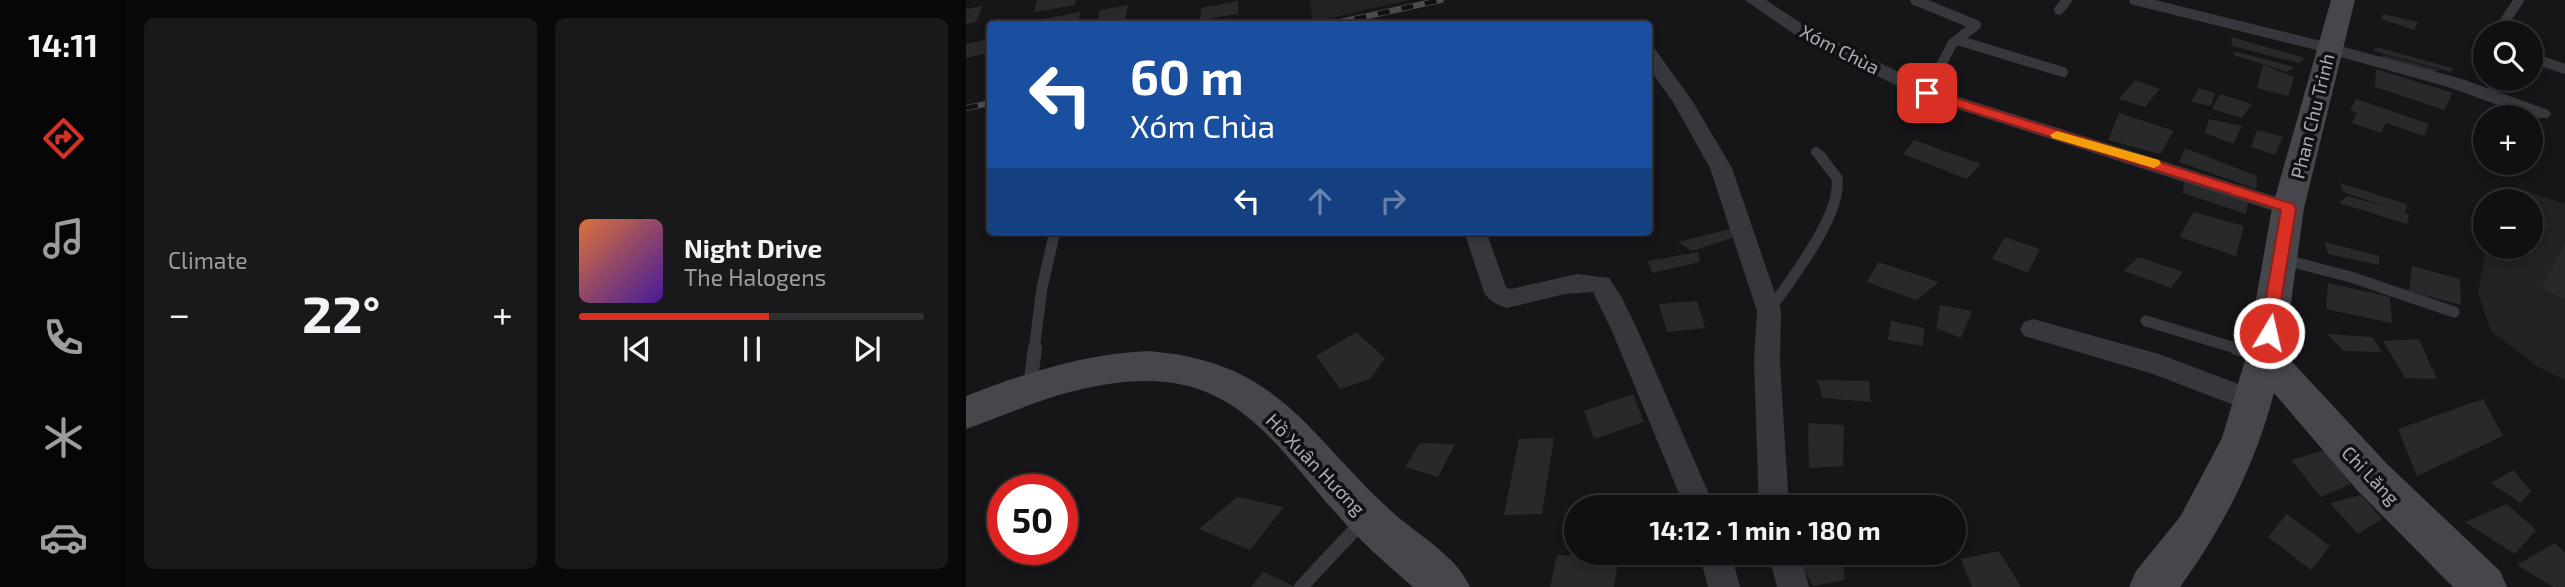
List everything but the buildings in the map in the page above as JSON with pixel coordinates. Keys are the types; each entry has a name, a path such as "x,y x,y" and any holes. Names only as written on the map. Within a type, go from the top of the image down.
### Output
{"main road":[{"name":"Phan Chu Trinh","path":"2265,357 2288,208 2343,0"},
{"path":"2152,587 2195,531 2241,441 2265,357"},
{"name":"Chi Lăng","path":"2265,357 2372,477 2484,587"},
{"name":"Hồ Xuân Hương","path":"966,413 1030,386 1076,374 1122,368 1163,368 1209,376 1256,403 1302,444 1366,517 1447,587"}],"street":[{"name":"Xóm Chùa","path":"1754,0 1804,33 1927,93 2288,208"},
{"path":"2329,48 2473,82"},
{"path":"1652,58 1684,102 1721,168 1769,311 1767,362 1773,495"},
{"path":"2501,91 2525,105"},
{"path":"1476,235 1496,292 1507,299 1524,298 1584,281 1600,284 1610,298 1625,331 1694,495"},
{"path":"2033,329 2159,365 2252,401"},
{"path":"1718,565 1724,587"},
{"path":"1787,565 1793,587"}],"lane":[{"path":"1915,0 1975,24 1974,29 1957,40 1946,53 1927,93"},
{"path":"2060,10 2067,0"},
{"path":"2134,0 2329,48"},
{"path":"2505,21 2519,0"},
{"path":"1957,40 2063,72"},
{"path":"2543,61 2565,69"},
{"path":"1769,311 1825,223 1836,193 1838,180 1834,171 1816,152"},
{"path":"1030,386 1042,288 1054,235"},
{"path":"2280,259 2351,277 2454,312"},
{"path":"2146,321 2265,357"},
{"path":"1301,587 1366,517"}],"shaded area":[{"path":"1309,0 1409,0 1317,21 1313,21"},
{"path":"2543,196 2565,204 2565,380 2538,367 2491,331 2478,292 2485,259 2543,259"}],"railway":[{"path":"1345,21 1441,0"},
{"path":"966,108 987,104"}],"slow traffic":[{"path":"2057,135 2154,164"}],"route":[{"path":"1927,93 2180,171 2288,208 2269,333"}]}
